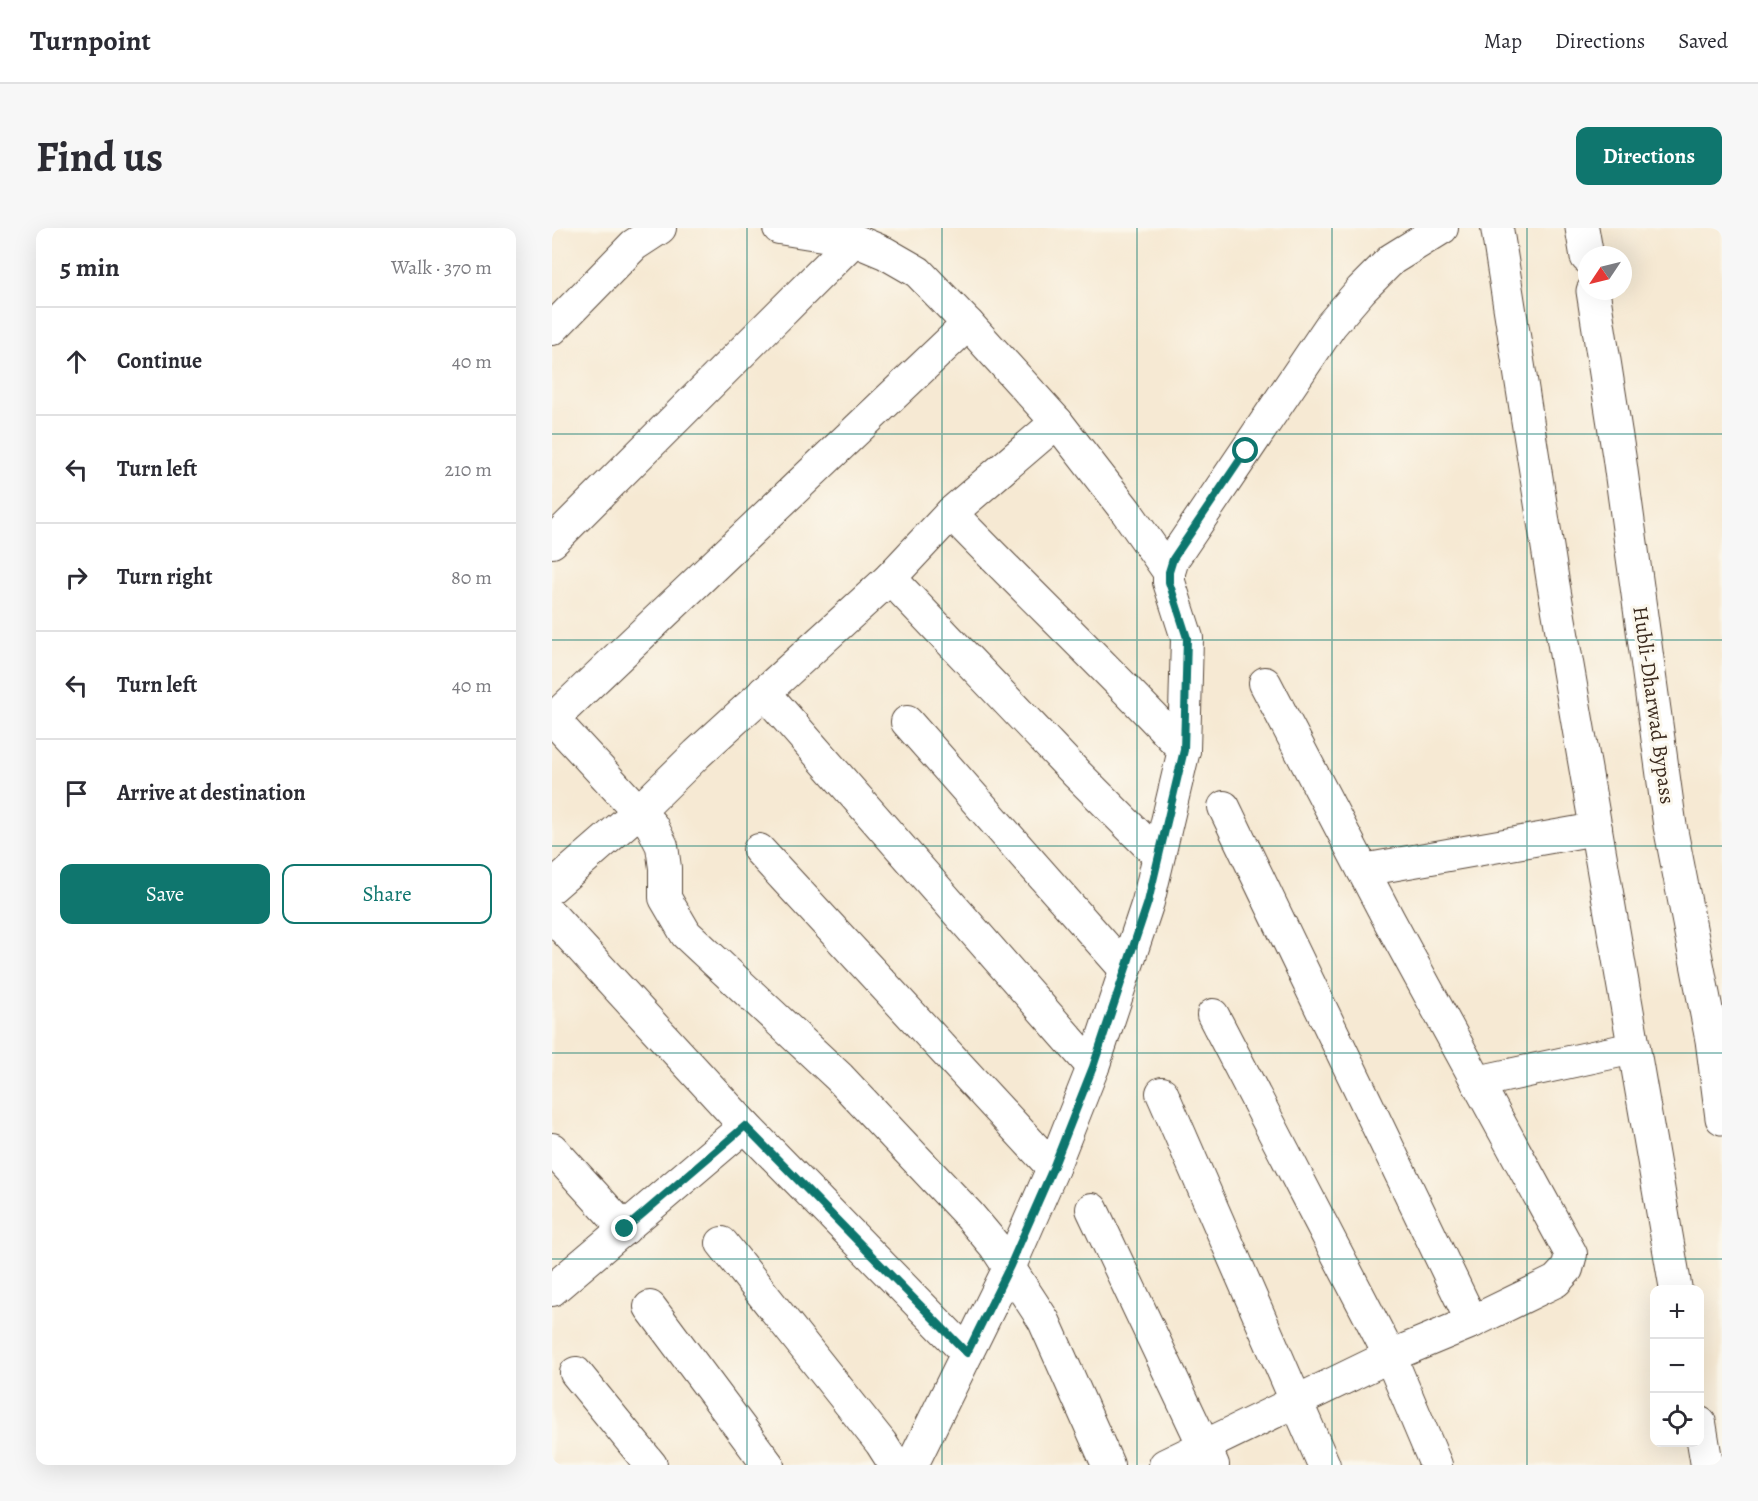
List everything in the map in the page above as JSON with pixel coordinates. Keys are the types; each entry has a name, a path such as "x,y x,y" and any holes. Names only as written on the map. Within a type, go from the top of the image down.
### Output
{"highway":[{"path":"1582,228 1585,246"},
{"name":"Hubli-Dharwad Bypass","path":"1594,300 1619,456 1670,826 1712,1040 1722,1118"}],"street":[{"path":"552,329 634,245 660,228"},
{"path":"779,228 854,240 885,253 918,272 1058,422 1126,511 1176,557"},
{"path":"912,1465 1010,1266 1053,1168 1093,1067 1148,902 1184,750 1187,638 1169,582 1176,557 1331,325 1361,290 1392,260 1442,228"},
{"path":"1497,228 1553,582 1675,1285"},
{"path":"552,542 854,240"},
{"path":"968,324 553,719 652,825 662,846 665,898 686,934 839,1077 969,1215 1010,1266 1044,1321 1108,1465"},
{"path":"552,887 639,811 697,754 890,578 951,513 1058,422"},
{"path":"951,513 1019,584 1135,697 1184,750"},
{"path":"890,578 1077,774 1158,855"},
{"path":"1165,1465 1209,1455 1296,1401 1390,1356 1472,1322 1556,1281 1568,1269 1571,1254 1363,870 1265,683"},
{"path":"764,693 1093,1067"},
{"path":"907,722 1125,969"},
{"path":"1224,807 1472,1322"},
{"path":"1363,870 1596,829"},
{"path":"759,850 1053,1168"},
{"path":"552,916 745,1126 967,1353"},
{"path":"1213,1015 1390,1356 1436,1465"},
{"path":"1477,1082 1634,1048"},
{"path":"1162,1093 1324,1465"},
{"path":"552,1290 745,1126"},
{"path":"552,1149 625,1229"},
{"path":"1092,1209 1209,1455"},
{"path":"722,1243 881,1443 895,1465"},
{"path":"650,1306 768,1465"},
{"path":"576,1372 651,1465"},
{"path":"1704,1447 1707,1465"}],"route":[{"path":"625,1229 745,1126 967,1353 1010,1266 1053,1168 1093,1067 1148,902 1184,750 1187,638 1169,582 1169,572 1173,559 1246,451"}]}
